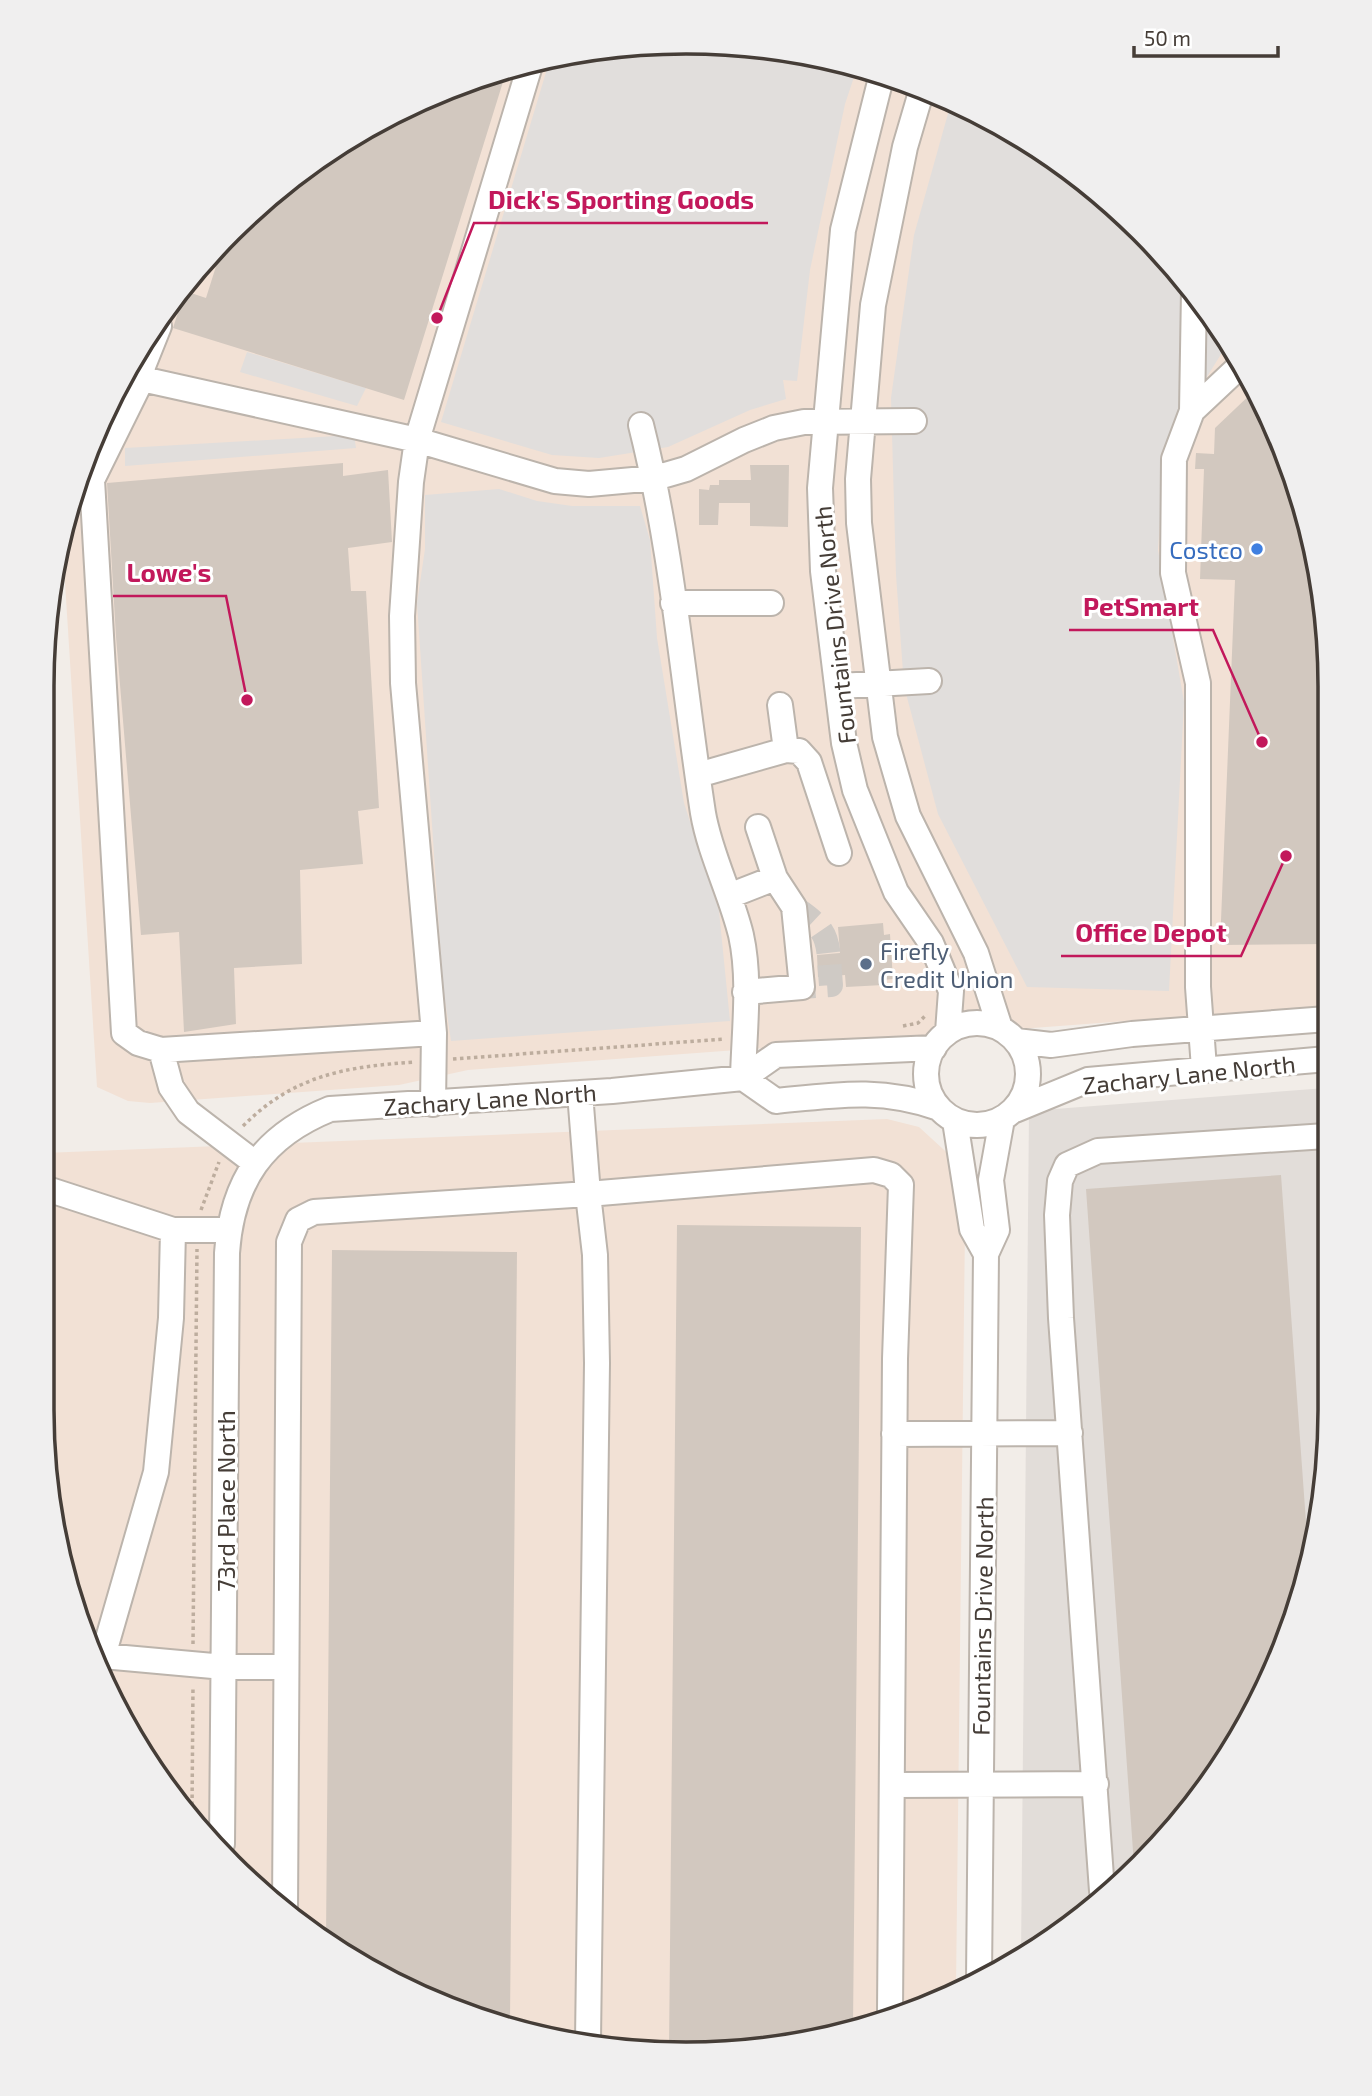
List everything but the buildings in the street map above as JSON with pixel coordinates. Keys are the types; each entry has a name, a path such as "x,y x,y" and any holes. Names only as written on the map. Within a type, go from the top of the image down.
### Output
{"street":[{"path":"433,1104 434,1033 403,683 402,616 411,482 417,440 527,75"},
{"name":"Fountains Drive North","path":"880,85 843,230 820,488 823,571 844,743 855,790 896,892 931,943 951,991 941,1040"},
{"name":"Fountains Drive North","path":"919,99 905,147 873,305 858,479 859,523 885,737 908,816 976,953 1008,1034"},
{"path":"1194,310 1192,411 1174,459 1173,573 1198,683 1198,988 1204,1068"},
{"path":"148,356 142,379 92,480 124,1033 138,1043 161,1050 434,1033"},
{"path":"1192,411 1234,372"},
{"path":"142,379 417,440 555,481 589,484 654,478 686,469 775,428 826,421 914,421"},
{"path":"641,425 654,478 705,822 741,937 745,992 743,1078 776,1101 862,1092 895,1095 970,1125 987,1125 1008,1114 1023,1097 1028,1068 1008,1034 974,1023 941,1040 926,1079 930,1094 947,1114"},
{"path":"673,603 771,603"},
{"path":"839,686 929,681"},
{"path":"780,705 786,750"},
{"path":"698,775 786,750 799,751 809,762 839,853"},
{"path":"745,992 802,987 794,907 775,878 758,827"},
{"path":"729,896 775,878"},
{"name":"Zachary Lane North","path":"1008,1034 1051,1045 1132,1034 1318,1021"},
{"name":"Zachary Lane North","path":"255,1163 280,1136 304,1120 330,1109 580,1093 743,1078 776,1055 941,1040"},
{"path":"161,1050 171,1087 188,1112 255,1163"},
{"name":"Zachary Lane North","path":"1008,1114 1088,1080 1318,1060"},
{"path":"580,1093 595,1255 597,1363 588,2034"},
{"name":"Fountains Drive North","path":"947,1114 972,1229 986,1254"},
{"name":"Fountains Drive North","path":"979,1969 986,1254 997,1230 991,1180 1008,1114"},
{"path":"1102,1886 1057,1215 1060,1181 1067,1165 1098,1151 1318,1137"},
{"name":"73rd Place North","path":"222,1839 228,1230 231,1213 255,1163"},
{"path":"285,1898 289,1242 298,1220 314,1212 589,1195 874,1170 891,1175 901,1185 894,1434 890,2008"},
{"path":"54,1191 173,1230 228,1230"},
{"path":"103,1654 156,1472 171,1318 173,1230"},
{"path":"894,1434 1070,1433"},
{"path":"106,1660 224,1667 286,1667"},
{"path":"892,1785 1096,1784"}],"path":[{"path":"898,1027 918,1023 928,1013 930,1003"},
{"path":"192,1804 198,1230 216,1166 231,1144 254,1115 299,1085 329,1072 433,1060 744,1038"}],"shaded area":[{"path":"686,54 809,66 850,76 928,102 1002,139 1037,161 1103,211 1133,239 1187,301 1211,335 1233,370 1270,444 1296,522 1306,563 1318,686 1318,1007 468,1070 399,1085 150,1103 128,1101 97,1087 64,574 76,522 102,444 119,407 139,370 185,301 239,239 269,211 335,161 370,139 444,102 522,76 563,66"},
{"path":"686,54 768,60 809,66 854,77 845,104 810,270 797,381 783,380 786,399 750,410 668,447 599,458 552,455 441,422 547,70 604,60"},
{"path":"949,111 1037,161 1103,211 1161,269 1187,301 1222,353 1165,444 1158,550 1184,702 1169,991 1027,987 938,814 904,686 896,575 891,398 914,235"},
{"path":"247,352 366,388 357,406 240,372"},
{"path":"354,435 356,448 125,466 125,448"},
{"path":"499,489 537,501 572,506 640,506 650,540 657,638 684,803 719,911 730,1021 451,1041 443,987 417,603 425,549 425,495"},
{"path":"1318,1089 1318,1410 1312,1492 1296,1574 1270,1652 1233,1726 1187,1795 1133,1857 1071,1911 1021,1945 1029,1111"},
{"path":"887,1119 919,1127 955,1160 965,1226 956,1981 889,2008 809,2030 686,2042 604,2036 522,2020 444,1994 370,1957 301,1911 269,1885 211,1827 185,1795 139,1726 102,1652 76,1574 66,1533 56,1451 54,1153"}],"tunnel":[{"path":"794,907 816,924 826,939 828,948 831,985 802,987"}],"place":[{"name":"Dick's Sporting Goods","path":"437,318"},
{"name":"Costco","path":"1257,549"},
{"name":"Lowe's","path":"247,700"},
{"name":"PetSmart","path":"1262,742"},
{"name":"Office Depot","path":"1286,856"},
{"name":"Firefly Credit Union","path":"866,964"}]}
